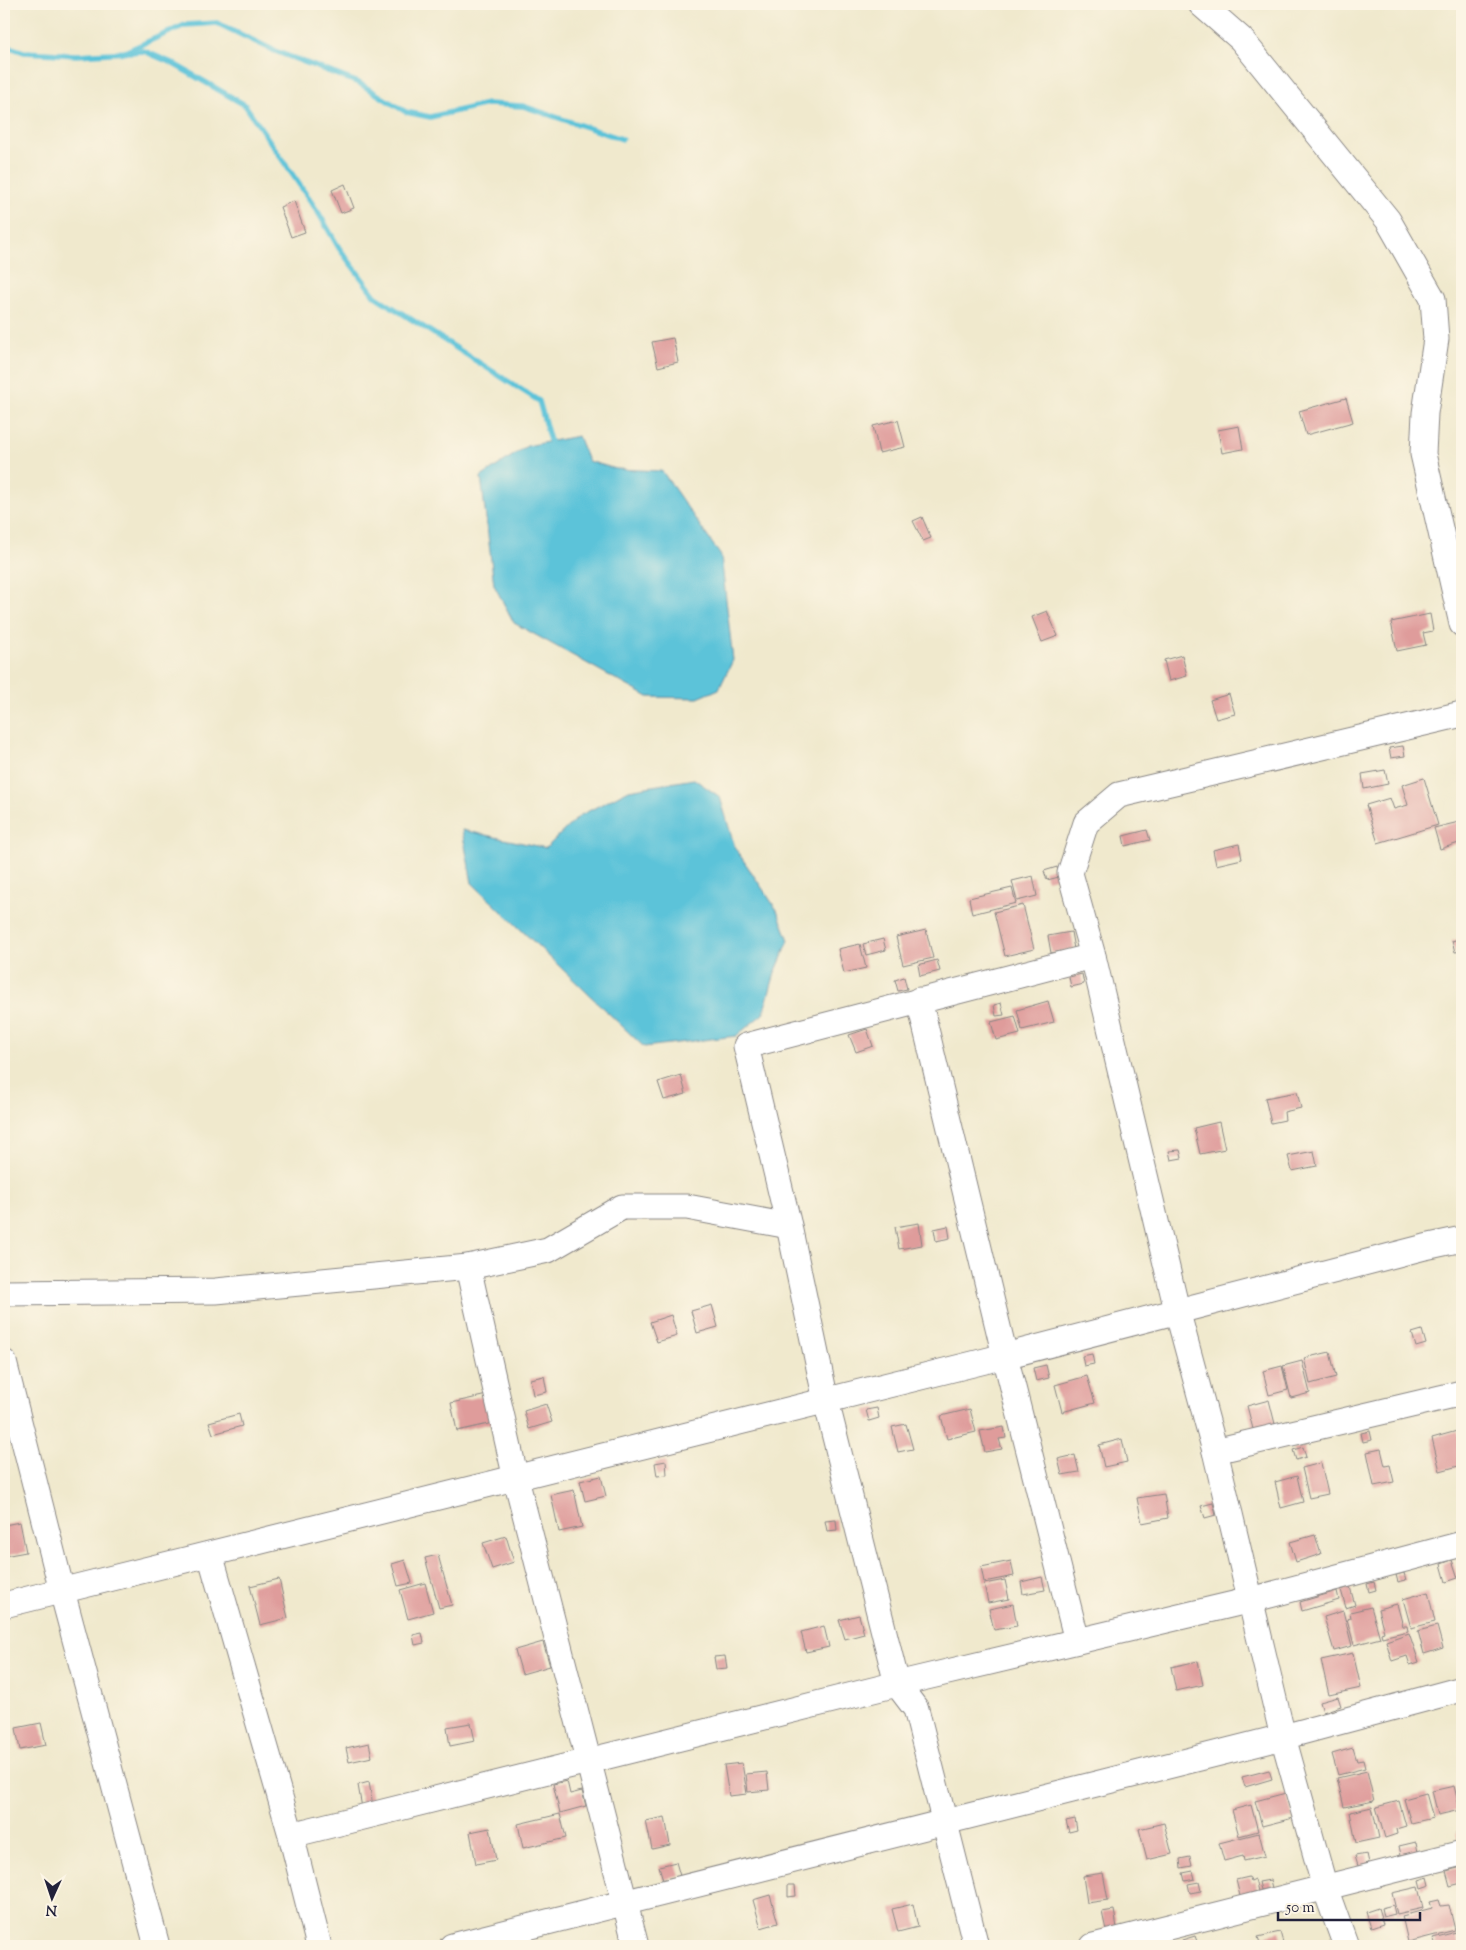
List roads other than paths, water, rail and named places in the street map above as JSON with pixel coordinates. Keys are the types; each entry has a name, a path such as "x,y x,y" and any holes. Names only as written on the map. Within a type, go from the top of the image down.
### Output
{"street":[{"path":"1201,4 1241,39 1388,220 1434,299 1436,339 1425,413 1423,454 1462,624"},
{"path":"1346,1946 1325,1888 1283,1737 1215,1451 1177,1310 1093,956 1070,872 1086,824 1119,795 1462,714"},
{"path":"976,1946 916,1709 896,1684 826,1401 789,1226 746,1046 1093,956"},
{"path":"919,1000 1005,1356 1077,1641"},
{"path":"4,1293 216,1291 468,1267 548,1250 622,1207 687,1207 789,1226"},
{"path":"4,1605 1005,1356 1177,1310 1462,1238"},
{"path":"468,1267 516,1479 636,1946"},
{"path":"4,1362 62,1591 157,1946"},
{"path":"1215,1451 1462,1392"},
{"path":"291,1835 896,1684 1250,1600 1462,1544"},
{"path":"210,1554 291,1835 319,1946"},
{"path":"452,1946 1283,1737 1462,1689"},
{"path":"1093,1946 1154,1939 1325,1888 1462,1853"}],"water":[{"path":"578,436 588,461 616,469 662,471 721,556 733,660 719,689 698,698 648,697 514,623 494,585 481,477 527,446"},
{"path":"694,779 720,797 735,848 777,910 789,940 775,973 763,1014 736,1036 644,1047 472,883 462,830 546,848 579,816 629,790"}],"waterway":[{"path":"127,51 185,25 217,23 275,51 359,83 406,112 430,117 487,104 523,106 622,139"},
{"path":"4,45 24,52 77,55 144,51 172,63 245,105 318,212 339,248 375,296 539,401 550,441"}]}
